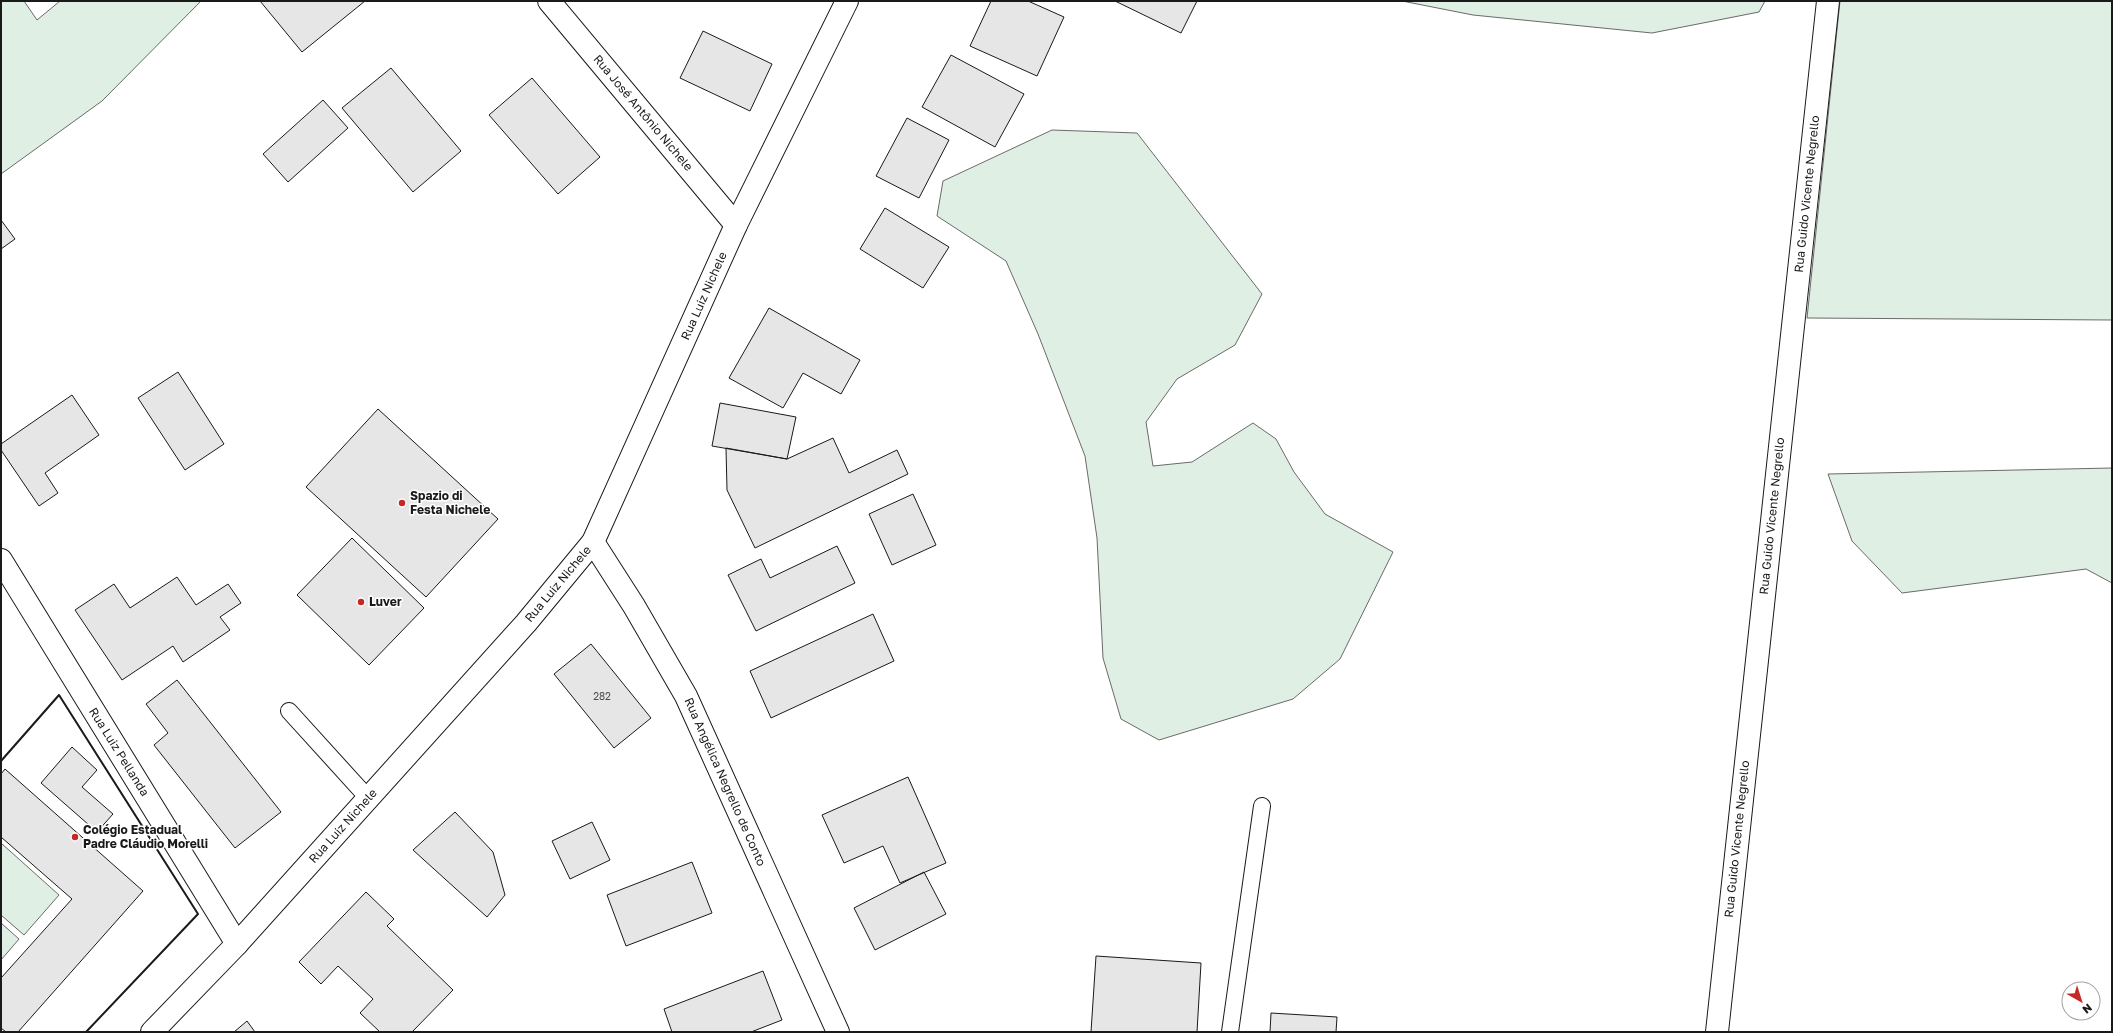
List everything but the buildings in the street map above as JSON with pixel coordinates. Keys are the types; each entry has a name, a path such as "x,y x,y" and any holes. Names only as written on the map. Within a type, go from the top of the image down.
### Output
{"street":[{"name":"Rua José Antônio Nichele","path":"549,1 736,225"},
{"name":"Rua Luiz Nichele","path":"152,1032 237,944 526,623 593,542 736,225 848,1"},
{"name":"Rua Guido Vicente Negrello","path":"1717,1032 1828,1"},
{"name":"Rua Angélica Negrello de Conto","path":"593,542 634,606 686,696 838,1032"},
{"name":"Rua Luiz Pellanda","path":"1,560 237,944"}],"lane":[{"path":"289,711 368,798"},
{"path":"1230,1032 1262,806"}],"green space":[{"path":"1,1 24,1 37,20 60,1 201,1 102,101 1,174"},
{"path":"1402,1 1765,1 1759,12 1652,33 1473,15"},
{"path":"1840,1 2112,1 2112,320 1807,318"},
{"path":"1052,130 1137,133 1262,294 1235,345 1177,379 1146,422 1153,466 1192,462 1253,423 1276,439 1294,472 1325,514 1393,552 1340,659 1293,699 1159,740 1121,719 1103,658 1097,538 1085,456 1038,334 1006,261 937,216 943,181"},
{"path":"2112,468 2112,583 2086,569 1902,593 1852,541 1828,474"},
{"path":"1,843 59,895 24,935 1,915"},
{"path":"1,923 19,939 1,960"}],"wall":[{"path":"1,761 59,695 198,914 86,1032"}],"place":[{"name":"Spazio di Festa Nichele","path":"402,503"},
{"name":"Luver","path":"361,602"},
{"name":"Colégio Estadual Padre Cláudio Morelli","path":"75,837"}]}
